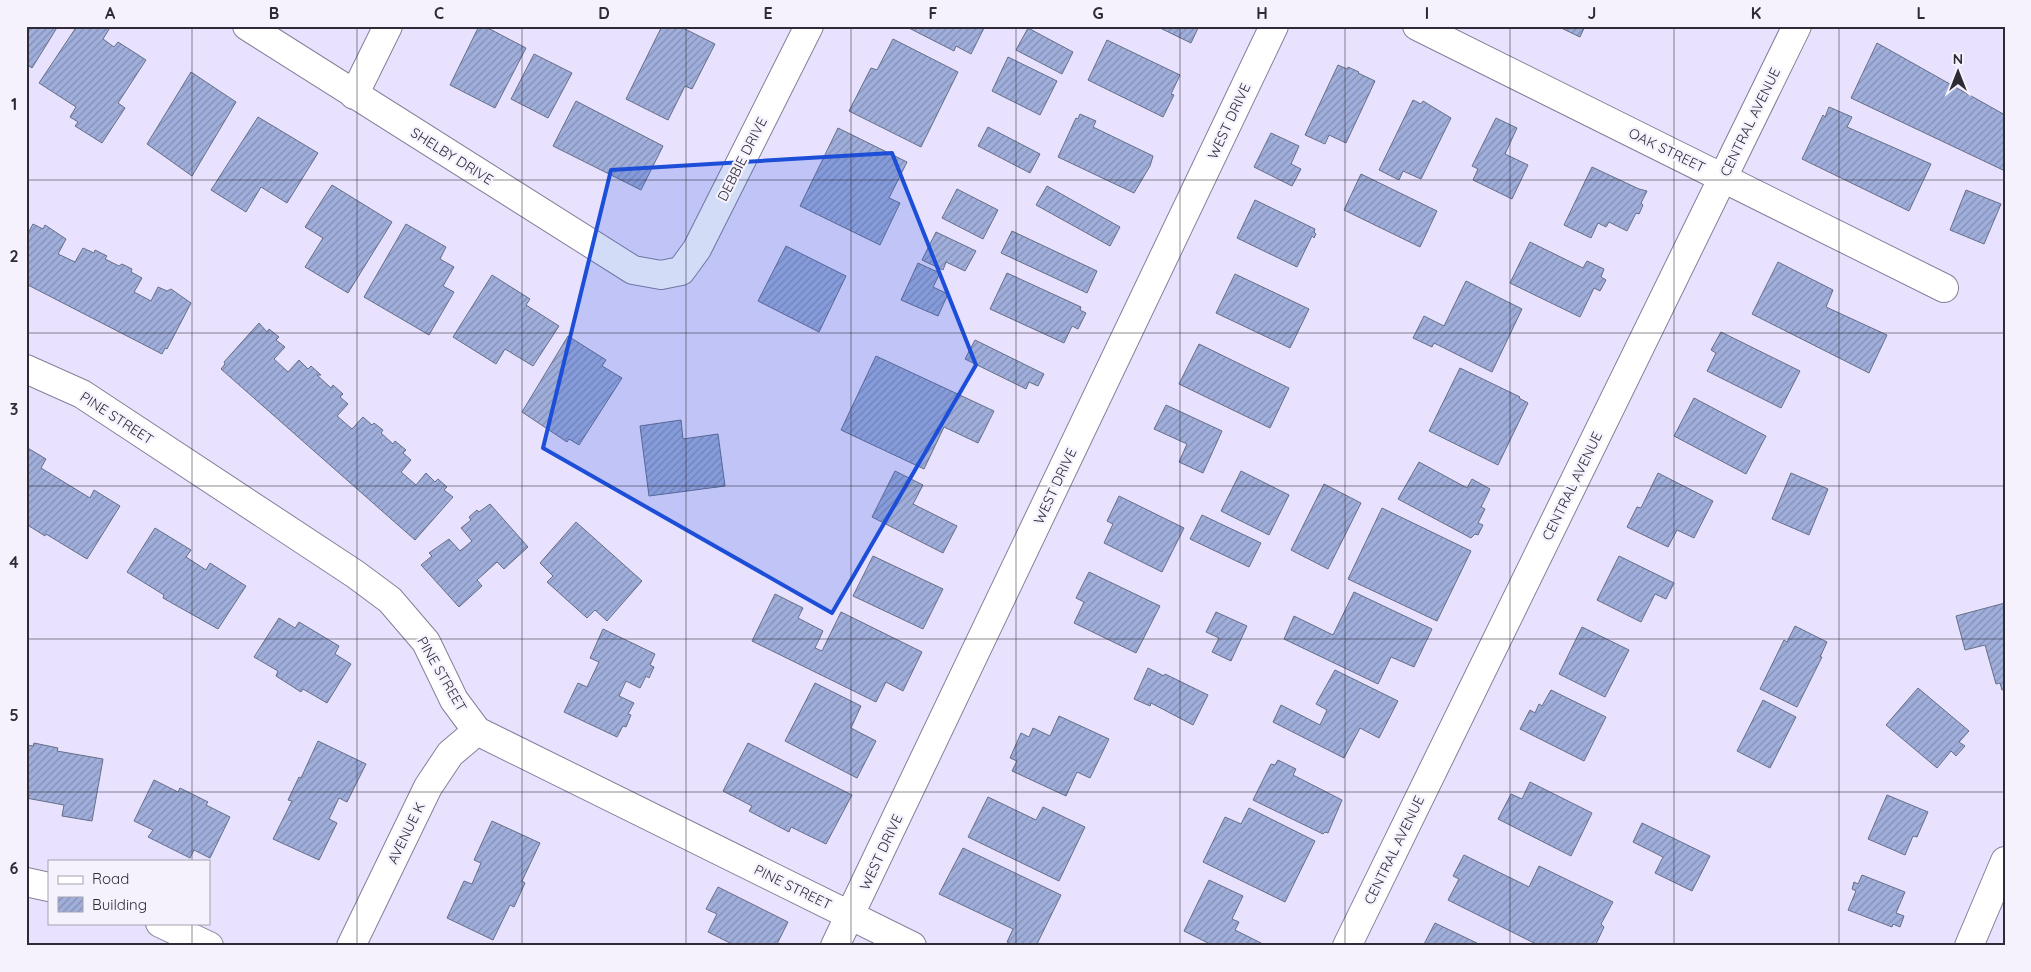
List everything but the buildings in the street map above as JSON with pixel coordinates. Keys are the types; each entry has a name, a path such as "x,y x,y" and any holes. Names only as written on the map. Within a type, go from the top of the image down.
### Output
{"street":[{"name":"SHELBY DRIVE","path":"247,26 633,270 661,276"},
{"path":"354,95 388,26"},
{"name":"DEBBIE DRIVE","path":"661,276 681,271 697,250 809,26"},
{"name":"WEST DRIVE","path":"835,946 1274,26"},
{"name":"OAK STREET","path":"1417,26 1944,288"},
{"name":"CENTRAL AVENUE","path":"1346,946 1797,26"},
{"name":"PINE STREET","path":"26,370 82,394 355,574 390,600 426,642 454,700 477,731 912,946"},
{"name":"AVENUE K","path":"351,946 428,787 450,754 477,731"},
{"path":"1969,946 2005,861"},
{"path":"26,882 48,887"},
{"path":"162,924 209,946"}],"highlighted area":[{"path":"892,153 976,365 832,613 543,448 611,170"}]}
